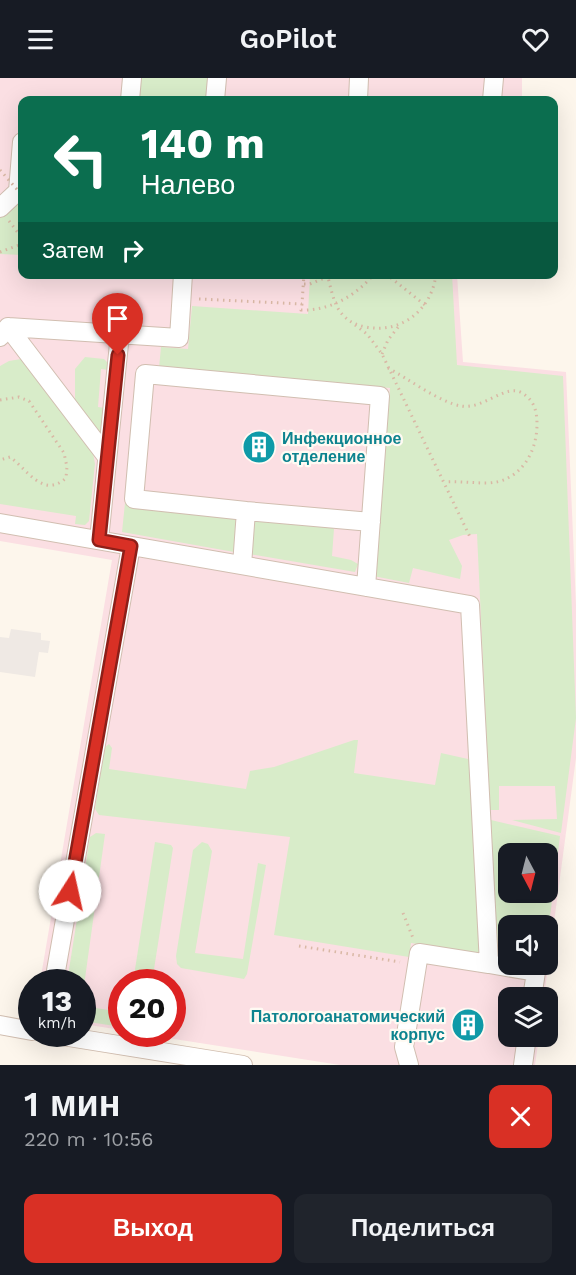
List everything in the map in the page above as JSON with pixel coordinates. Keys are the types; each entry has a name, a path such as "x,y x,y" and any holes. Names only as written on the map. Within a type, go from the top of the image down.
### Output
{"street":[{"path":"130,96 132,78"},
{"path":"216,96 217,78"},
{"path":"358,96 359,78"},
{"path":"492,96 494,78"},
{"path":"4,214 18,191"},
{"path":"4,332 120,334 179,338 183,279"},
{"path":"4,332 107,457"},
{"path":"99,540 120,334"},
{"path":"366,587 371,522 380,396 145,374 134,499 371,522"},
{"path":"242,565 246,511"},
{"path":"0,523 470,604 489,964"},
{"path":"56,969 131,546"},
{"path":"409,1065 404,1047 418,959 489,964 536,972 534,987"},
{"path":"0,1025 18,1028"},
{"path":"96,1041 243,1065"},
{"path":"523,1065 525,1047"}],"path":[{"path":"0,170 18,190"},
{"path":"4,214 18,233"},
{"path":"0,252 18,245"},
{"path":"304,279 301,310 312,311 336,304 356,291 369,279"},
{"path":"303,284 310,284 321,279"},
{"path":"329,279 340,312 367,334 382,354 471,539"},
{"path":"392,279 425,305"},
{"path":"382,354 388,340 399,326 417,314 425,305 436,279"},
{"path":"182,299 302,304"},
{"path":"355,325 373,328 399,326"},
{"path":"388,368 460,406 474,406 509,391 521,392 532,402 537,412 535,447 530,459 521,469 499,482 445,482"},
{"path":"0,400 19,397 29,401 64,453 68,467 66,477 60,483 50,485 37,481 10,457 0,460"},
{"path":"299,946 418,959 403,913"}],"shaded area":[{"path":"0,78 522,78 522,96 18,96 18,279 457,279 463,362 566,372 576,605 576,758 558,892 558,843 498,843 498,903 557,903 555,915 498,915 498,975 547,975 545,987 498,987 498,1047 538,1047 535,1065 340,1065 186,1041 186,969 108,969 108,1028 96,1026 96,969 42,969 112,560 0,541"},
{"path":"11,629 41,633 41,640 50,641 48,653 39,652 35,677 0,672 0,637 9,638"}],"green space":[{"path":"139,78 213,78 211,96 137,96"},
{"path":"18,200 18,255 0,254 0,218"},
{"path":"310,279 452,279 457,365 563,376 576,718 561,833 512,820 557,819 555,786 499,786 499,810 490,810 477,534 463,535 449,540 462,566 460,579 413,568 409,583 373,576 390,388 159,368 161,347 188,349 192,306 308,314"},
{"path":"85,357 104,359 109,364 109,370 101,369 98,407 105,408 103,433 100,435 75,403 75,369"},
{"path":"21,359 93,453 95,464 89,521 85,525 75,524 76,516 0,504 0,366 9,361"},
{"path":"125,503 231,515 237,522 234,552 122,532"},
{"path":"259,518 327,524 334,529 332,556 358,564 355,572 249,554 251,524"},
{"path":"358,740 354,773 435,785 441,753 468,759 473,765 482,948 479,954 411,943 409,957 274,935 290,837 99,815 95,809 105,747 109,744 112,748 109,769 246,789 250,771 274,767"},
{"path":"491,820 560,836 558,852 558,843 498,843 498,903 552,903 550,915 498,915 498,955 495,951"},
{"path":"96,833 105,834 86,969 69,969 90,837"},
{"path":"155,842 171,845 173,848 154,969 135,969"},
{"path":"202,842 208,844 212,851 195,953 243,959 258,863 266,865 247,974 244,979 181,968 177,964 176,956 193,850"},
{"path":"96,1008 108,1010 108,1025 96,1023"}],"place":[{"name":"Инфекционное отделение","path":"259,447"},
{"name":"Патологоанатомический корпус","path":"468,1025"}],"route":[{"path":"70,891 131,546 99,540 118,355"}]}
